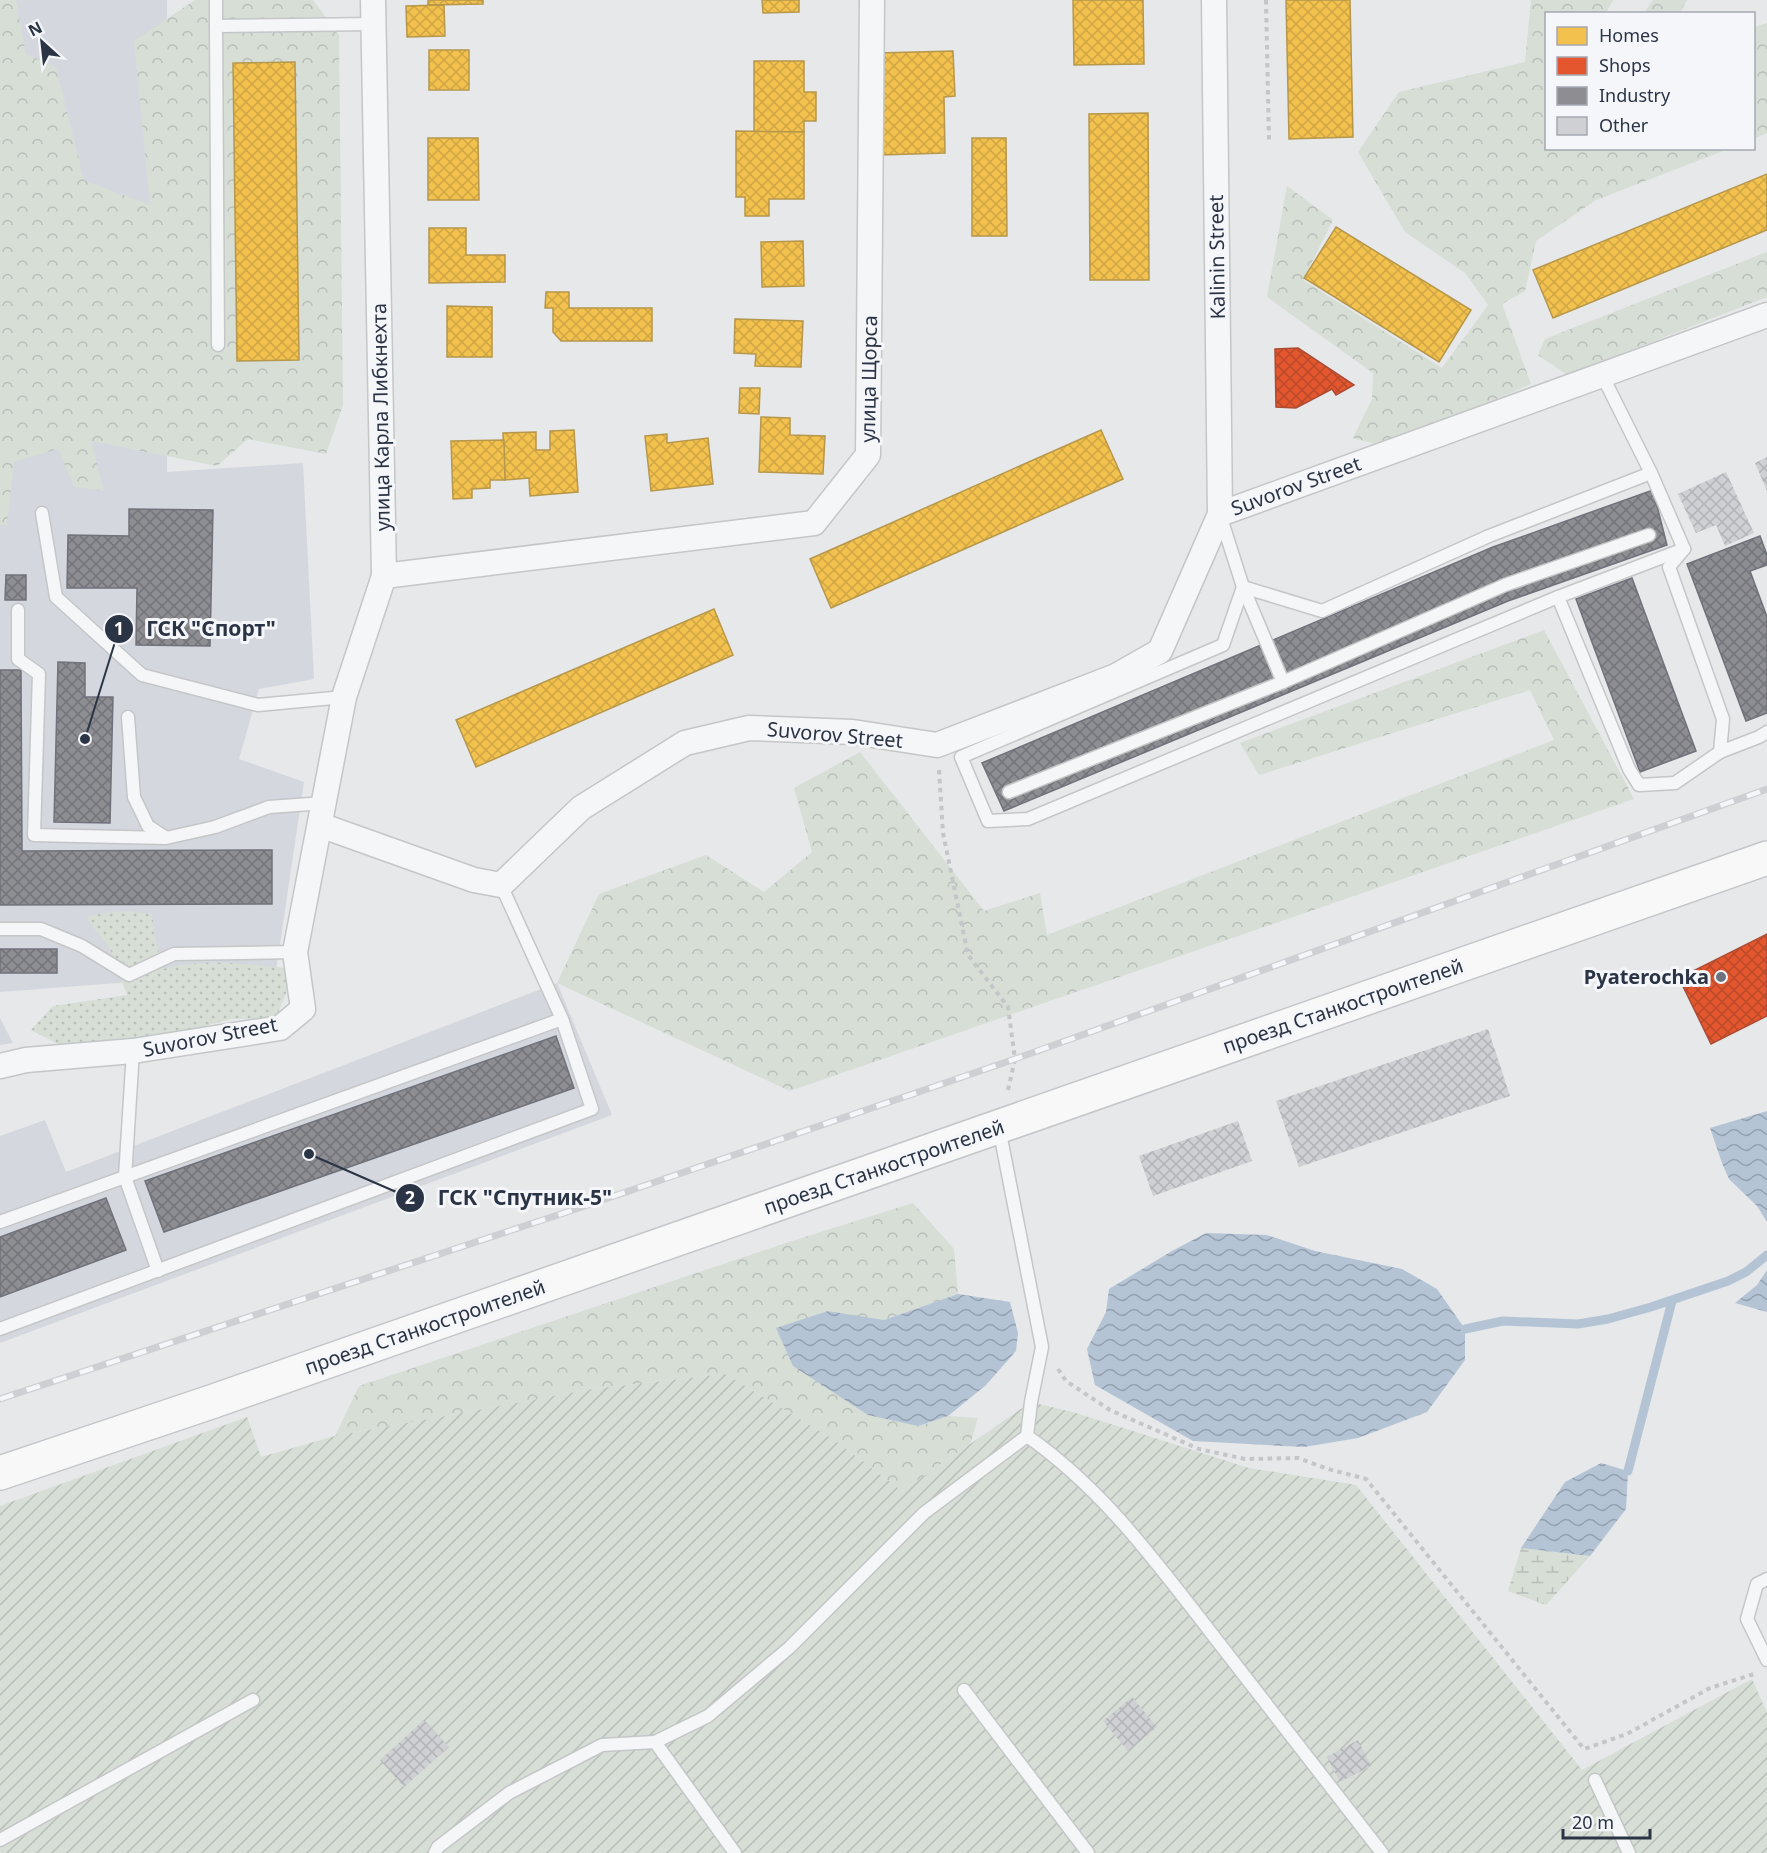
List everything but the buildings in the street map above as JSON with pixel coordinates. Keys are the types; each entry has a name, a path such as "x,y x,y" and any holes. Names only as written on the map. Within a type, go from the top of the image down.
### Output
{"main road":[{"name":"проезд Станкостроителей","path":"0,1473 211,1402 1767,858"}],"street":[{"name":"улица Карла Либкнехта","path":"322,814 344,697 384,576 373,0"},
{"name":"улица Щорса","path":"384,576 814,523 868,455 872,0"},
{"name":"Kalinin Street","path":"1214,0 1220,514"},
{"name":"Suvorov Street","path":"501,885 581,808 685,743 749,728 853,732 937,745 1116,676 1160,651 1220,514 1767,315"},
{"name":"Suvorov Street","path":"0,1066 26,1060 133,1052 280,1028 303,1009 295,952 322,814"},
{"path":"322,814 474,880 501,885"}],"lane":[{"path":"216,0 218,345"},
{"path":"216,26 373,24"},
{"path":"1602,375 1651,473 1683,549"},
{"path":"1243,587 1322,611 1489,536 1651,473"},
{"path":"42,513 56,597 142,675 258,705 344,697"},
{"path":"1220,514 1243,587 1283,682"},
{"path":"1009,792 1283,682 1505,585 1649,535"},
{"path":"1243,587 1223,645 961,757 988,821 1028,819 1558,597 1683,549"},
{"path":"1683,549 1669,567 1723,719 1720,752"},
{"path":"1558,597 1629,769 1639,785 1674,783 1720,752 1767,732"},
{"path":"18,610 18,659 39,674 34,835 166,838 215,827 269,807 322,814"},
{"path":"128,717 134,797 148,826 166,838"},
{"path":"0,1329 592,1109 562,1019 501,885"},
{"path":"0,929 41,929 82,946 129,975 174,954 295,952"},
{"path":"0,1222 562,1019"},
{"path":"133,1052 125,1177 158,1271"},
{"path":"435,1853 438,1847 509,1793 602,1745 656,1742 708,1716 789,1648 924,1513 1027,1436 1042,1347 999,1126"},
{"path":"1027,1436 1056,1456 1118,1515 1382,1853"},
{"path":"1764,1666 1747,1619 1757,1584 1767,1579"},
{"path":"964,1690 1088,1853"},
{"path":"0,1840 253,1700"},
{"path":"656,1742 735,1853"},
{"path":"1595,1780 1629,1853"}],"path":[{"path":"1266,0 1269,141"},
{"path":"937,745 943,833 968,955 1008,1006 1015,1059 999,1126"},
{"path":"1042,1347 1066,1381 1110,1410 1199,1449 1245,1459 1298,1458 1366,1479 1584,1749 1627,1734 1710,1688 1764,1666"}],"shaded area":[{"path":"0,0 167,0 167,472 303,463 314,679 259,689 239,759 304,782 276,971 0,992"},
{"path":"557,983 612,1115 0,1343 0,1136 45,1120 66,1172"},
{"path":"0,1018 13,1043 0,1045"}],"green space":[{"path":"0,0 16,0 26,54 56,67 84,180 150,205 134,41 195,0 313,0 339,35 343,405 326,454 248,439 217,466 91,441 104,491 74,487 58,449 14,462 7,525 0,525"},
{"path":"1531,0 1613,0 1607,12 1545,12 1545,150 1725,150 1596,200 1536,241 1525,291 1502,304 1531,384 1387,447 1353,438 1372,399 1373,373 1267,297 1287,186 1333,220 1303,280 1442,368 1488,305 1465,273 1405,232 1358,152 1399,92 1525,62"},
{"path":"1653,0 1687,0 1681,12 1645,11"},
{"path":"1767,23 1767,133 1755,139 1755,27"},
{"path":"1767,252 1767,297 1567,375 1538,355 1545,339"},
{"path":"1544,630 1634,799 790,1091 557,983 599,894 706,855 764,892 812,852 794,788 860,752 984,911 1040,893 1047,935 1554,740 1530,690 1259,775 1240,743"},
{"path":"128,911 152,914 163,969 208,963 285,968 290,983 276,1018 232,1019 140,1043 66,1048 31,1030 53,1006 127,995 111,951 86,917 108,912"},
{"path":"913,1203 954,1249 958,1294 884,1320 828,1311 918,1426 948,1416 978,1418 970,1444 902,1491 836,1441 725,1374 592,1389 335,1436 359,1386 789,1242"},
{"path":"725,1374 836,1441 902,1491 1031,1402 1076,1413 1249,1468 1356,1485 1582,1770 1752,1679 1767,1713 1767,1853 0,1853 0,1506 247,1417 261,1457 335,1436 592,1389"},
{"path":"1521,1548 1590,1556 1546,1605 1508,1591"}],"water":[{"path":"1767,1111 1767,1222 1757,1206 1729,1179 1710,1128"},
{"path":"1206,1233 1267,1235 1315,1251 1402,1269 1437,1289 1465,1329 1465,1360 1427,1412 1358,1438 1304,1447 1193,1441 1095,1385 1087,1349 1106,1312 1109,1289"},
{"path":"1767,1270 1767,1312 1735,1303 1757,1285"},
{"path":"958,1294 1010,1302 1018,1333 1016,1351 986,1385 948,1416 918,1426 868,1415 793,1366 776,1328 828,1311 884,1320"},
{"path":"1601,1463 1628,1471 1626,1509 1590,1556 1521,1548 1565,1482"}],"waterway":[{"path":"1465,1329 1503,1321 1578,1324 1608,1319 1728,1281 1746,1272 1767,1255"},
{"path":"1628,1471 1672,1301"}],"railway":[{"path":"0,1399 585,1206 1015,1059 1767,789"}],"place":[{"name":"ГСК \"Спорт\"","path":"85,739"},
{"name":"Pyaterochka","path":"1721,977"},
{"name":"ГСК \"Спутник-5\"","path":"309,1154"}]}
